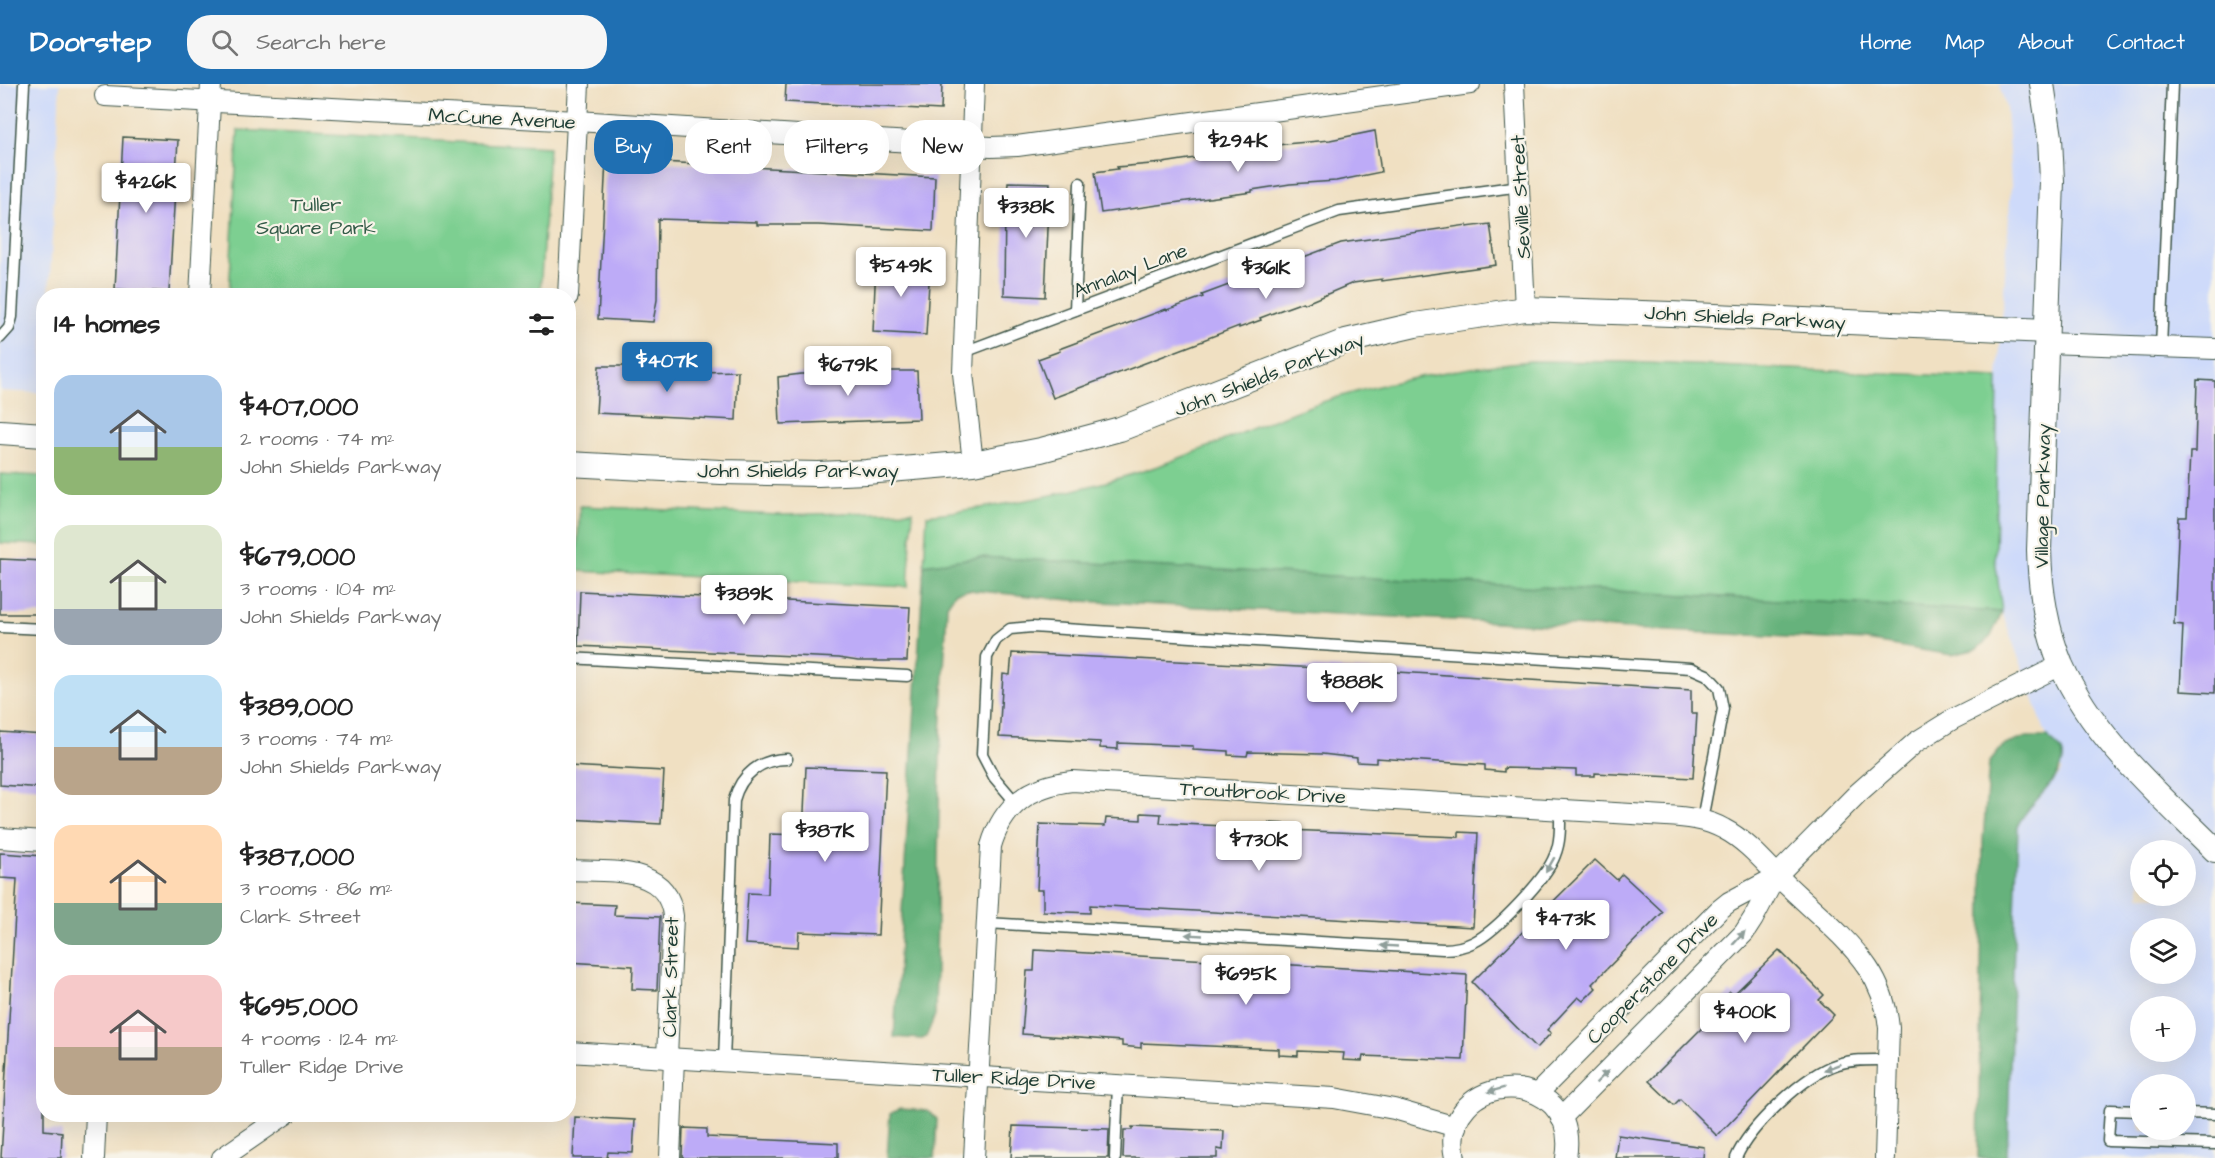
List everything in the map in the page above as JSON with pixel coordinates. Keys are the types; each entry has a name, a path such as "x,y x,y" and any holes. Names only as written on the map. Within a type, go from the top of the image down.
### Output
{"street":[{"path":"568,288 579,84"},
{"path":"973,120 974,84"},
{"name":"McCune Avenue","path":"985,147 1017,146 1470,84"},
{"name":"Seville Street","path":"1514,84 1525,309"},
{"name":"Village Parkway","path":"2042,84 2052,158 2039,523 2040,572 2048,624 2061,665 2092,720 2119,753 2215,850"},
{"path":"200,288 211,93"},
{"name":"McCune Avenue","path":"105,96 211,93 577,121 901,142"},
{"path":"972,174 964,387 973,463"},
{"name":"John Shields Parkway","path":"576,464 721,472 818,474 928,468 973,463 1041,450 1120,429 1346,342 1415,325 1525,309 1671,314 2046,337"},
{"path":"2046,337 2161,348 2215,350"},
{"path":"0,432 36,434"},
{"name":"Cooperstone Drive","path":"1537,1094 1719,910 1777,875 1858,793 1916,742 1953,719 2061,665"},
{"name":"Troutbrook Drive","path":"974,1158 992,846 1002,820 1016,803 1044,786 1072,781 1683,817 1715,824 1739,838 1842,938 1868,968 1879,988 1889,1028 1886,1158"},
{"path":"0,838 36,840"},
{"name":"Clark Street","path":"576,871 643,876 660,885 667,896 673,916 670,1158"},
{"name":"Cooperstone Drive","path":"1561,1118 1744,933 1777,875"},
{"name":"Tuller Ridge Drive","path":"576,1052 1334,1098 1394,1108 1456,1127"},
{"path":"1455,1158 1453,1145 1456,1127 1469,1105 1490,1091 1516,1087 1537,1094 1548,1101 1561,1118 1567,1140 1566,1158"},
{"path":"94,1158 96,1122"},
{"path":"222,1158 274,1122"}],"lane":[{"path":"0,338 9,328 12,317 24,84"},
{"path":"2161,348 2172,84"},
{"path":"1075,310 1080,183"},
{"name":"Annalay Lane","path":"964,352 1339,211 1520,186"},
{"path":"0,627 36,629"},
{"path":"1016,803 994,777 982,754 987,657 996,639 1010,629 1032,627 1691,668 1707,675 1719,688 1723,709 1702,820"},
{"path":"576,658 907,676"},
{"path":"724,1061 734,800 739,784 750,771 764,763 787,759"},
{"path":"987,923 1456,948 1472,943 1491,931 1548,870 1558,846 1560,809"},
{"path":"1736,1158 1746,1138 1756,1126 1817,1073 1847,1062 1889,1060"},
{"path":"1115,1158 1118,1084"},
{"path":"2130,1111 2110,1110 2108,1141 2215,1144"},
{"path":"2196,1113 2215,1114"}],"shaded area":[{"path":"0,84 60,84 49,288 36,288 36,393 0,391"},
{"path":"1999,84 2215,84 2215,1158 2007,1158 2018,825 2022,815 2062,772 2061,750 2047,737 2002,612 1995,558 1998,378 2011,185 2006,108"}],"green space":[{"name":"Tuller Square Park","path":"238,130 549,147 540,288 229,288"},
{"path":"1531,361 1624,362 1998,378 1995,558 2002,612 980,557 924,565 927,515 1034,499 1114,480 1184,457 1313,405 1393,382 1475,367"},
{"path":"0,474 36,476 36,545 0,543"},
{"path":"580,506 781,515 913,511 908,587 576,571"},
{"path":"980,557 2002,612 1991,636 1977,649 1952,655 1866,641 1081,601 969,590 956,592 947,605 940,759 935,1015 926,1037 922,1039 894,1037 924,565"},
{"path":"2027,737 2047,737 2061,750 2063,759 2055,778 2018,825 2007,1158 1978,1158 1983,840 1989,763 2003,746"},
{"path":"899,1109 928,1111 937,1119 935,1158 887,1158 890,1114"}],"building":[{"path":"786,84 942,84 941,110 785,102"},
{"path":"1375,131 1381,172 1336,181 1290,184 1252,190 1252,192 1101,213 1095,172 1285,144 1330,140"},
{"path":"123,137 178,140 169,288 115,288"},
{"path":"673,163 685,163 685,174 772,174 772,168 784,169 784,174 880,174 935,177 933,231 658,219 657,300 653,322 598,319 605,174 673,174"},
{"path":"1008,182 1050,183 1045,297 1004,295 1005,204 1007,204"},
{"path":"1490,224 1496,265 1353,283 1304,304 1303,302 1281,310 1260,318 1261,320 1239,328 1239,326 1053,398 1038,359 1060,351 1059,349 1203,297 1202,295 1341,243 1467,225 1467,227"},
{"path":"876,262 930,265 926,335 873,332"},
{"path":"599,366 631,366 701,372 738,371 736,420 596,413"},
{"path":"888,371 917,371 919,419 780,424 778,377 801,374 870,374"},
{"path":"2197,380 2215,381 2215,693 2180,691 2183,625 2174,624 2179,517 2187,517 2190,452 2195,452"},
{"path":"0,559 36,561 36,614 0,614"},
{"path":"580,591 910,607 907,661 858,661 839,658 578,646"},
{"path":"1012,653 1381,671 1691,690 1691,713 1697,713 1693,778 1595,773 1595,776 1576,776 1576,770 1504,768 1504,772 1485,770 1485,765 1376,758 1376,763 1357,762 1357,758 1322,754 1248,752 1247,756 1228,755 1228,751 1193,749 1193,746 1118,743 1118,749 1100,748 1100,742 999,737 1003,674 1010,675"},
{"path":"0,732 36,734 36,787 0,785"},
{"path":"576,766 664,771 661,824 576,819"},
{"path":"806,767 886,770 878,935 799,932 798,947 745,944 748,893 768,894 770,834 803,835"},
{"path":"1141,813 1161,814 1160,823 1225,826 1225,828 1269,829 1269,823 1288,824 1288,830 1459,837 1459,832 1478,833 1473,927 1090,905 1090,913 1043,911 1043,890 1037,890 1040,824 1105,826 1106,818 1141,820"},
{"path":"0,853 36,855 36,1122 44,1122 44,1130 62,1132 61,1158 1,1158 17,879 0,878"},
{"path":"1595,860 1617,880 1622,874 1663,912 1592,984 1596,988 1583,1001 1578,997 1547,1030 1551,1033 1537,1048 1472,982"},
{"path":"576,903 615,905 614,915 660,917 657,990 632,989 633,966 576,962"},
{"path":"1035,950 1467,975 1463,1060 1363,1056 1362,1061 1343,1060 1344,1053 1298,1051 1298,1056 1279,1055 1279,1049 1141,1043 1141,1048 1122,1046 1122,1041 1022,1034 1027,971 1034,971"},
{"path":"1779,950 1824,995 1819,1000 1834,1015 1717,1136 1680,1099 1674,1105 1649,1081 1720,1010 1717,1006 1730,992 1733,995"},
{"path":"576,1117 635,1120 633,1153 608,1152 607,1158 573,1158"},
{"path":"1013,1126 1109,1129 1108,1158 1011,1158"},
{"path":"1132,1127 1224,1131 1223,1150 1217,1149 1217,1158 1123,1158 1124,1130 1132,1130"},
{"path":"683,1128 707,1129 707,1137 838,1143 838,1158 682,1158"},
{"path":"1618,1135 1704,1147 1703,1158 1615,1158"}]}
